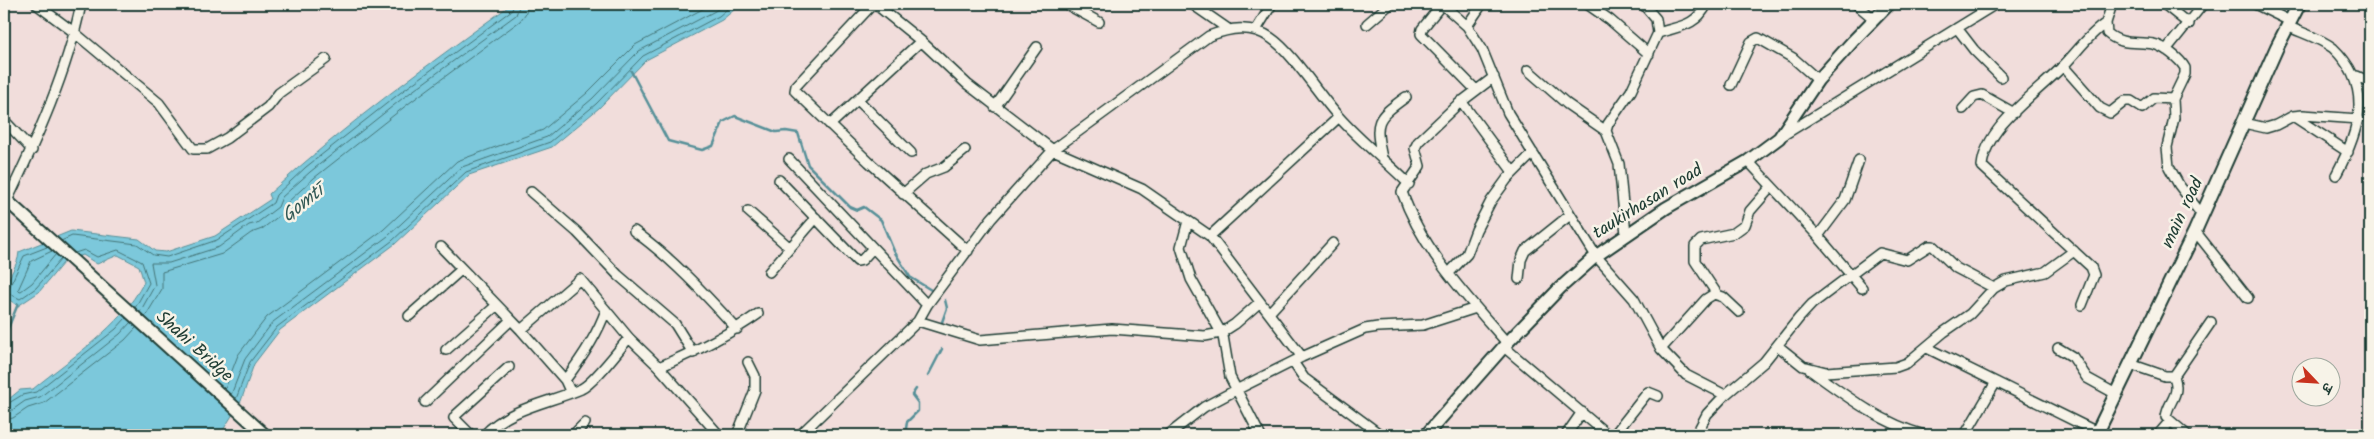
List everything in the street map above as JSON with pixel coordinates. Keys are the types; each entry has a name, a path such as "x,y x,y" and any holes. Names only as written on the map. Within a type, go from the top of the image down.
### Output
{"main road":[{"name":"main road","path":"2097,434 2195,230 2299,4"}],"street":[{"path":"36,4 75,33 159,103 193,149 206,149 227,138 266,109 279,93 326,59"},
{"path":"5,200 32,150 75,33 81,4"},
{"path":"1066,4 1099,22"},
{"path":"1192,4 1228,29"},
{"path":"1256,30 1272,4"},
{"path":"1367,24 1390,4"},
{"path":"1475,89 1421,34 1422,29 1442,4 1467,26 1482,49 1508,113 1596,256 1634,299 1661,349 1686,375 1725,395"},
{"path":"1467,26 1482,4"},
{"path":"1587,4 1610,20 1649,54"},
{"path":"1606,130 1608,124 1631,91 1658,33 1656,19 1643,4"},
{"path":"1658,33 1691,23 1701,16 1707,4"},
{"path":"1856,4 1874,19"},
{"name":"taukirhasan road","path":"1426,435 1506,345 1560,288 1596,256 1666,208 1748,161 1779,138 1818,80 1889,4"},
{"path":"1779,138 1996,4"},
{"path":"2112,4 2106,23 2107,33 2112,38 2134,44 2154,44 2166,50 2185,68 2185,74 2173,99 2174,118 2167,147 2169,167 2179,185 2202,214"},
{"path":"2164,4 2189,24"},
{"path":"2166,50 2189,24 2203,4"},
{"path":"2255,4 2332,48 2357,76 2364,97 2360,119 2348,152 2336,175"},
{"path":"968,251 903,194 796,94 794,89 866,9 872,5 879,7 921,41 995,107 1053,150 1142,189 1210,236 1269,313 1297,359 1304,378 1381,435"},
{"path":"2082,305 2094,271 1982,166 1986,148 2002,124 2063,66 2096,30 2106,23"},
{"path":"1957,28 1974,50 2001,77"},
{"path":"800,435 918,321 927,305 1010,196 1053,150 1209,36 1228,29 1256,30 1271,38 1284,50 1339,117 1409,184"},
{"path":"1731,85 1751,42 1758,38 1793,58 1818,80"},
{"path":"830,126 921,41"},
{"path":"995,107 1037,47"},
{"path":"2063,66 2100,108 2110,114 2126,101 2131,101 2142,108 2154,98 2173,99"},
{"path":"1528,70 1567,104 1606,130 1619,164 1626,234"},
{"path":"1494,76 1461,101 1418,142 1415,148 1420,160 1420,166 1409,184 1402,188 1408,211 1421,234 1506,345 1608,435"},
{"path":"2357,76 2370,82"},
{"path":"1963,109 1974,97 1982,94 2014,113"},
{"path":"1382,158 1377,133 1380,119 1384,113 1406,97"},
{"path":"858,100 912,153"},
{"path":"1461,101 1513,172"},
{"path":"2244,123 2266,128 2293,116 2360,119"},
{"path":"2293,116 2348,152"},
{"path":"1210,236 1339,117"},
{"path":"4,120 32,150"},
{"path":"903,194 926,174 944,167 965,150"},
{"path":"1449,272 1467,254 1476,230 1491,201 1513,172 1533,153"},
{"path":"788,159 927,305"},
{"path":"1818,236 1845,200 1859,160"},
{"path":"1748,161 1818,236 1862,288"},
{"path":"779,180 857,261 862,260 873,248"},
{"path":"1739,312 1717,294 1695,261 1695,246 1700,240 1734,233 1745,225 1750,211 1772,187"},
{"path":"532,192 577,232 618,275 675,324 693,353"},
{"name":"Shahi Bridge","path":"5,200 265,435"},
{"path":"748,211 790,248"},
{"path":"1519,279 1521,260 1526,251 1570,215"},
{"path":"769,272 816,218"},
{"path":"1188,221 1181,247 1191,279 1223,337 1230,377 1260,435"},
{"path":"2195,230 2248,298"},
{"path":"634,231 649,242 700,289 737,328"},
{"path":"1269,313 1334,244"},
{"path":"1696,435 1706,414 1764,362 1812,304 1880,253 1907,260 1929,246 1933,246 1956,268 1994,288"},
{"path":"441,247 521,330 565,380 570,391"},
{"path":"1808,369 1826,372 1896,367 1907,363 1944,332 1970,314 1994,288 2006,281 2045,272 2074,251"},
{"path":"409,316 462,269"},
{"path":"521,330 580,279 629,338 660,367 719,435"},
{"path":"1661,349 1706,299 1717,294"},
{"path":"1223,337 1260,302"},
{"path":"446,350 496,306"},
{"path":"1168,435 1204,408 1236,390 1297,359 1365,329 1378,326 1422,325 1476,308"},
{"path":"565,380 579,362 599,329 606,310"},
{"path":"660,367 693,353 758,314"},
{"path":"425,402 511,320"},
{"path":"918,321 980,340 1112,329 1223,337"},
{"path":"2174,376 2211,322"},
{"path":"484,435 494,424 509,416 582,388 629,338"},
{"path":"1778,346 1850,399 1905,433 1924,435"},
{"path":"1927,348 2097,434"},
{"path":"2058,348 2073,357 2087,378 2116,394"},
{"path":"737,435 755,390 755,376 748,362"},
{"path":"2130,364 2165,376 2174,376"},
{"path":"471,435 458,424 454,418 456,414 509,367"},
{"path":"2174,376 2177,384 2176,396 2167,412 2166,418 2187,435"},
{"path":"1965,435 1996,382"},
{"path":"1614,435 1648,392 1658,396"},
{"path":"1566,435 1582,412"},
{"path":"2158,435 2170,421"},
{"path":"573,435 585,423"}],"water":[{"name":"Gomtī","path":"512,4 741,4 722,20 646,60 599,108 552,147 469,175 395,244 280,330 254,364 241,401 220,435 4,435 4,403 20,390 33,389 95,340 122,313 144,282 139,266 118,255 97,264 83,255 63,263 39,292 18,306 4,296 6,285 19,252 71,231 139,239 155,251 166,252 215,236 271,199 269,194 357,119"}],"waterway":[{"path":"631,71 668,141 702,150 713,146 723,122 735,116 776,132 798,133 808,165 850,207 857,210 864,207 881,220 894,251 910,277 931,290"},
{"path":"942,322 947,308 945,300"},
{"path":"4,338 18,304"},
{"path":"928,376 942,349"},
{"path":"905,435 907,422 918,411 918,403 912,395 916,389"}]}
